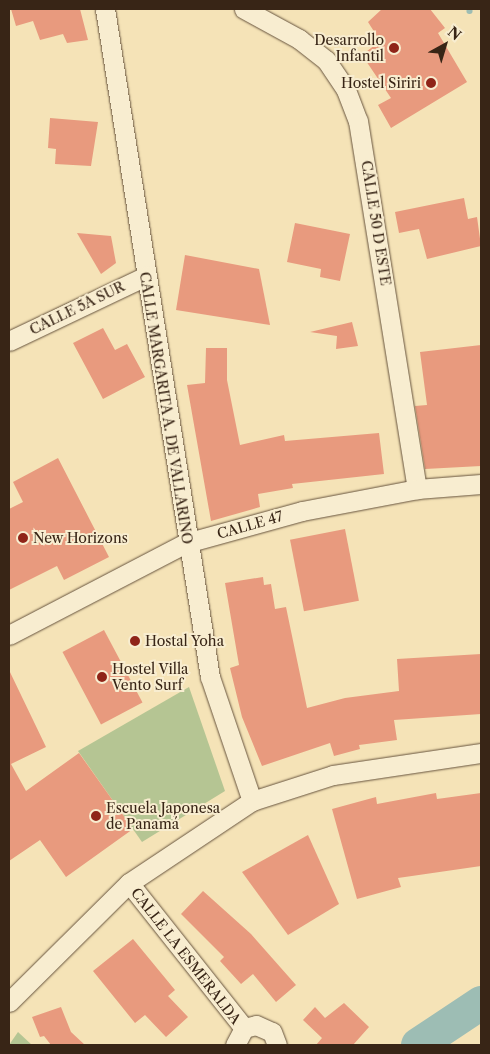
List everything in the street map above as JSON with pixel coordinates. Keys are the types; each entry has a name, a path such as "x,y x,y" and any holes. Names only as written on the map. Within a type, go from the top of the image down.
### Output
{"street":[{"name":"CALLE MARGARITA A. DE VALLARINO","path":"106,9 186,543 210,677 252,801"},
{"name":"CALLE 50 D ESTE","path":"244,9 299,38 326,60 346,90 358,121 417,490"},
{"name":"CALLE 5A SUR","path":"9,341 146,276"},
{"name":"CALLE 47","path":"9,635 186,543 302,511 417,490 481,484"},
{"path":"9,1002 129,883 252,801 332,775 481,753"},
{"name":"CALLE LA ESMERALDA","path":"129,883 244,1028"},
{"path":"235,1045 244,1028 256,1025 268,1028 277,1045"}],"green space":[{"path":"189,687 225,791 142,842 78,751"},
{"path":"18,1032 32,1045 9,1045"}],"building":[{"path":"11,9 80,9 88,40 67,43 63,34 40,40 33,21 16,26"},
{"path":"382,9 430,9 445,28 438,33 467,82 391,128 378,105 391,98 362,55 380,41 368,22"},
{"path":"50,118 98,122 91,166 55,164 56,149 48,148"},
{"path":"464,198 468,219 477,217 481,246 427,259 419,229 399,233 395,212"},
{"path":"295,223 350,234 340,281 320,277 321,269 287,262"},
{"path":"77,233 111,236 116,263 101,274"},
{"path":"185,255 259,269 270,325 176,310"},
{"path":"352,322 358,346 336,349 337,336 310,332"},
{"path":"103,328 115,350 127,344 145,377 103,399 73,343"},
{"path":"481,345 481,466 425,469 415,406 427,405 420,352"},
{"path":"206,348 227,348 227,380 240,445 284,435 285,441 379,433 384,474 292,484 293,488 258,494 260,507 211,521 187,385 205,383"},
{"path":"58,458 109,557 64,580 57,566 9,590 9,509 23,502 13,482"},
{"path":"345,529 359,601 304,611 290,540"},
{"path":"263,577 264,585 271,584 275,609 286,607 307,708 345,698 399,691 397,659 481,654 481,714 394,720 397,740 359,745 360,749 334,756 330,743 262,766 242,717 230,668 239,665 225,583"},
{"name":"Hostel Villa Vento Surf","path":"104,630 142,702 101,724 63,652"},
{"path":"9,670 46,747 11,764 26,791 79,753 133,829 66,877 40,840 9,861"},
{"path":"436,793 437,799 481,793 481,866 398,878 401,887 357,899 332,809 376,797 377,804"},
{"path":"308,835 339,904 288,935 242,872"},
{"path":"203,891 251,934 296,985 276,1002 253,974 241,984 220,961 224,957 181,914"},
{"path":"133,939 175,990 168,996 188,1017 166,1037 145,1015 135,1023 93,971"},
{"path":"344,1003 369,1027 353,1045 316,1045 322,1038 303,1020 315,1007 325,1018"},
{"path":"61,1007 71,1032 85,1045 51,1045 44,1036 40,1037 32,1017"}],"waterway":[{"path":"418,1045 481,1003"}],"place":[{"name":"Desarrollo Infantil","path":"394,48"},
{"name":"Hostel Siriri","path":"431,83"},
{"name":"New Horizons","path":"23,538"},
{"name":"Hostal Yoha","path":"135,641"},
{"name":"Hostel Villa Vento Surf","path":"102,677"},
{"name":"Escuela Japonesa de Panamá","path":"96,816"}]}
